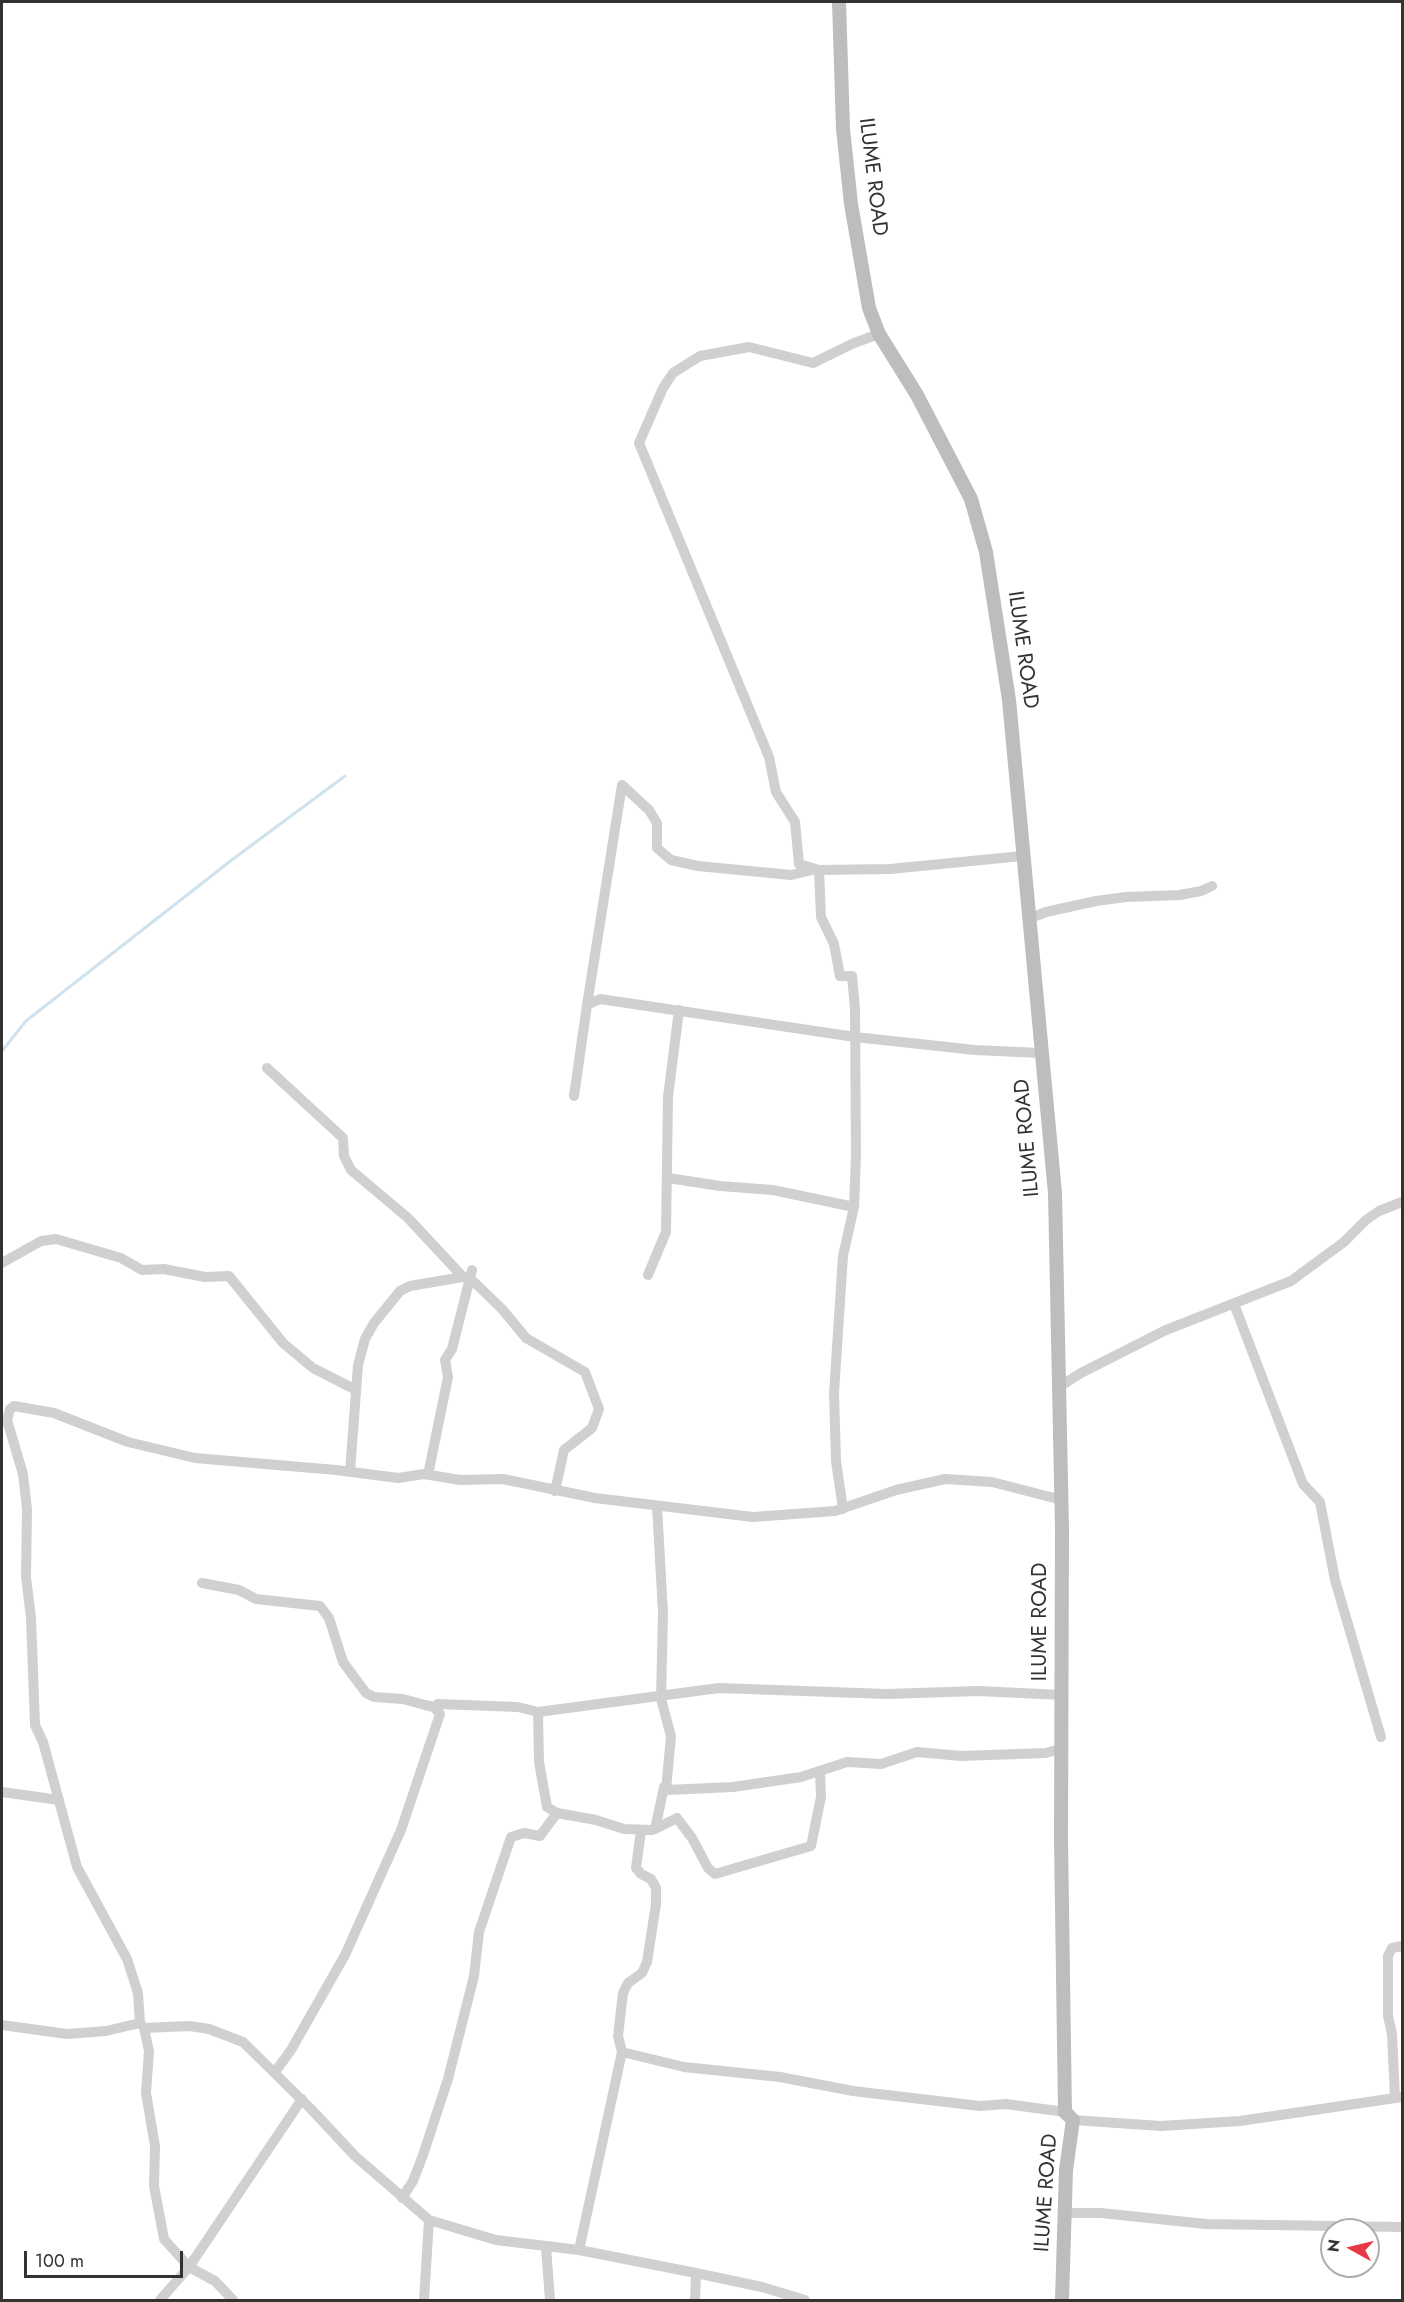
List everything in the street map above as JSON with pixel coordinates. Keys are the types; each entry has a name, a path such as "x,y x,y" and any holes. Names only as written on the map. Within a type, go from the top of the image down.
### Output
{"street":[{"name":"ILUME ROAD","path":"840,2 843,129 851,204 869,308 879,334 939,435 971,499 987,552 1009,700 1028,919 1056,1193 1062,1500 1061,1839 1069,2116 1062,2301"},
{"path":"816,870 799,864 795,822 776,792 769,758 639,443 668,380 673,373 700,357 750,347 813,363 879,334"},
{"path":"574,1096 622,785 649,810 657,823 657,848 671,860 698,866 791,875 816,870 890,869 1022,856"},
{"path":"816,870 821,917 831,936 840,976 852,976 855,1037 854,1207 843,1256 834,1393 836,1461 843,1509"},
{"path":"1028,919 1046,912 1096,902 1126,897 1180,895 1201,891 1212,886"},
{"path":"587,1005 600,999 855,1037 975,1050 1041,1053"},
{"path":"648,1275 666,1232 668,1097 679,1010"},
{"path":"267,1068 343,1138 344,1156 351,1170 408,1218 469,1275 526,1338 585,1372 600,1409 592,1428 564,1449 555,1491"},
{"path":"668,1178 720,1186 773,1190 854,1207"},
{"path":"1059,1388 1097,1364 1166,1330 1291,1281 1318,1263 1366,1220 1379,1211 1402,1202"},
{"path":"2,1263 41,1241 56,1239 121,1258 142,1270 164,1269 205,1277 229,1276 283,1343 313,1368 356,1390"},
{"path":"350,1472 358,1365 365,1340 386,1306 400,1291 410,1286 469,1275"},
{"path":"429,1470 448,1377 445,1360 452,1349 469,1275"},
{"path":"1234,1304 1304,1484 1320,1502 1335,1580 1381,1737"},
{"path":"233,2301 215,2281 189,2267 164,2239 154,2186 155,2146 146,2093 148,2051 138,1993 127,1959 77,1867 43,1742 34,1725 31,1617 26,1577 27,1509 23,1474 7,1420 10,1409 14,1406 54,1413 128,1442 195,1458 398,1478 424,1474 460,1480 503,1479 555,1491 753,1517 843,1509 896,1490 945,1479 992,1482 1062,1500"},
{"path":"655,1829 669,1770 671,1736 661,1694 663,1613 657,1506"},
{"path":"202,1583 239,1590 256,1599 320,1606 329,1618 343,1662 366,1693 374,1697 403,1699 434,1707 440,1714 401,1830 345,1955 291,2050 275,2072"},
{"path":"438,1704 519,1707 538,1712 719,1688 887,1694 978,1691 1062,1695"},
{"path":"538,1712 539,1762 548,1807 557,1813 641,1831 655,1829 677,1818 708,1868 716,1874 811,1846 821,1797 820,1772"},
{"path":"664,1787 669,1791 733,1786 820,1772 847,1762 881,1764 917,1752 961,1756 1046,1753 1063,1748"},
{"path":"2,1792 59,1800"},
{"path":"402,2198 423,2155 448,2079 474,1976 479,1932 508,1844 515,1834 540,1836 557,1813"},
{"path":"579,2250 622,2052 618,2036 623,1993 628,1983 642,1973 647,1962 656,1904 656,1888 651,1879 641,1874 636,1868 641,1831"},
{"path":"622,2052 684,2067 780,2077 853,2091 980,2106 1006,2104 1069,2116 1161,2126 1240,2121 1399,2098 1388,2016 1388,1956 1392,1948 1402,1946"},
{"path":"2,2025 67,2034 142,2025 190,2026 209,2029 243,2042 302,2099 355,2156 429,2220 496,2240 579,2250 696,2273 762,2287 805,2301"},
{"path":"160,2301 189,2267 302,2099"},
{"path":"1064,2213 1101,2213 1206,2224 1402,2227"},
{"path":"424,2301 429,2220"},
{"path":"546,2247 550,2301"},
{"path":"695,2301 696,2273"}],"waterway":[{"path":"2,1051 26,1021 233,859 345,776"}]}
